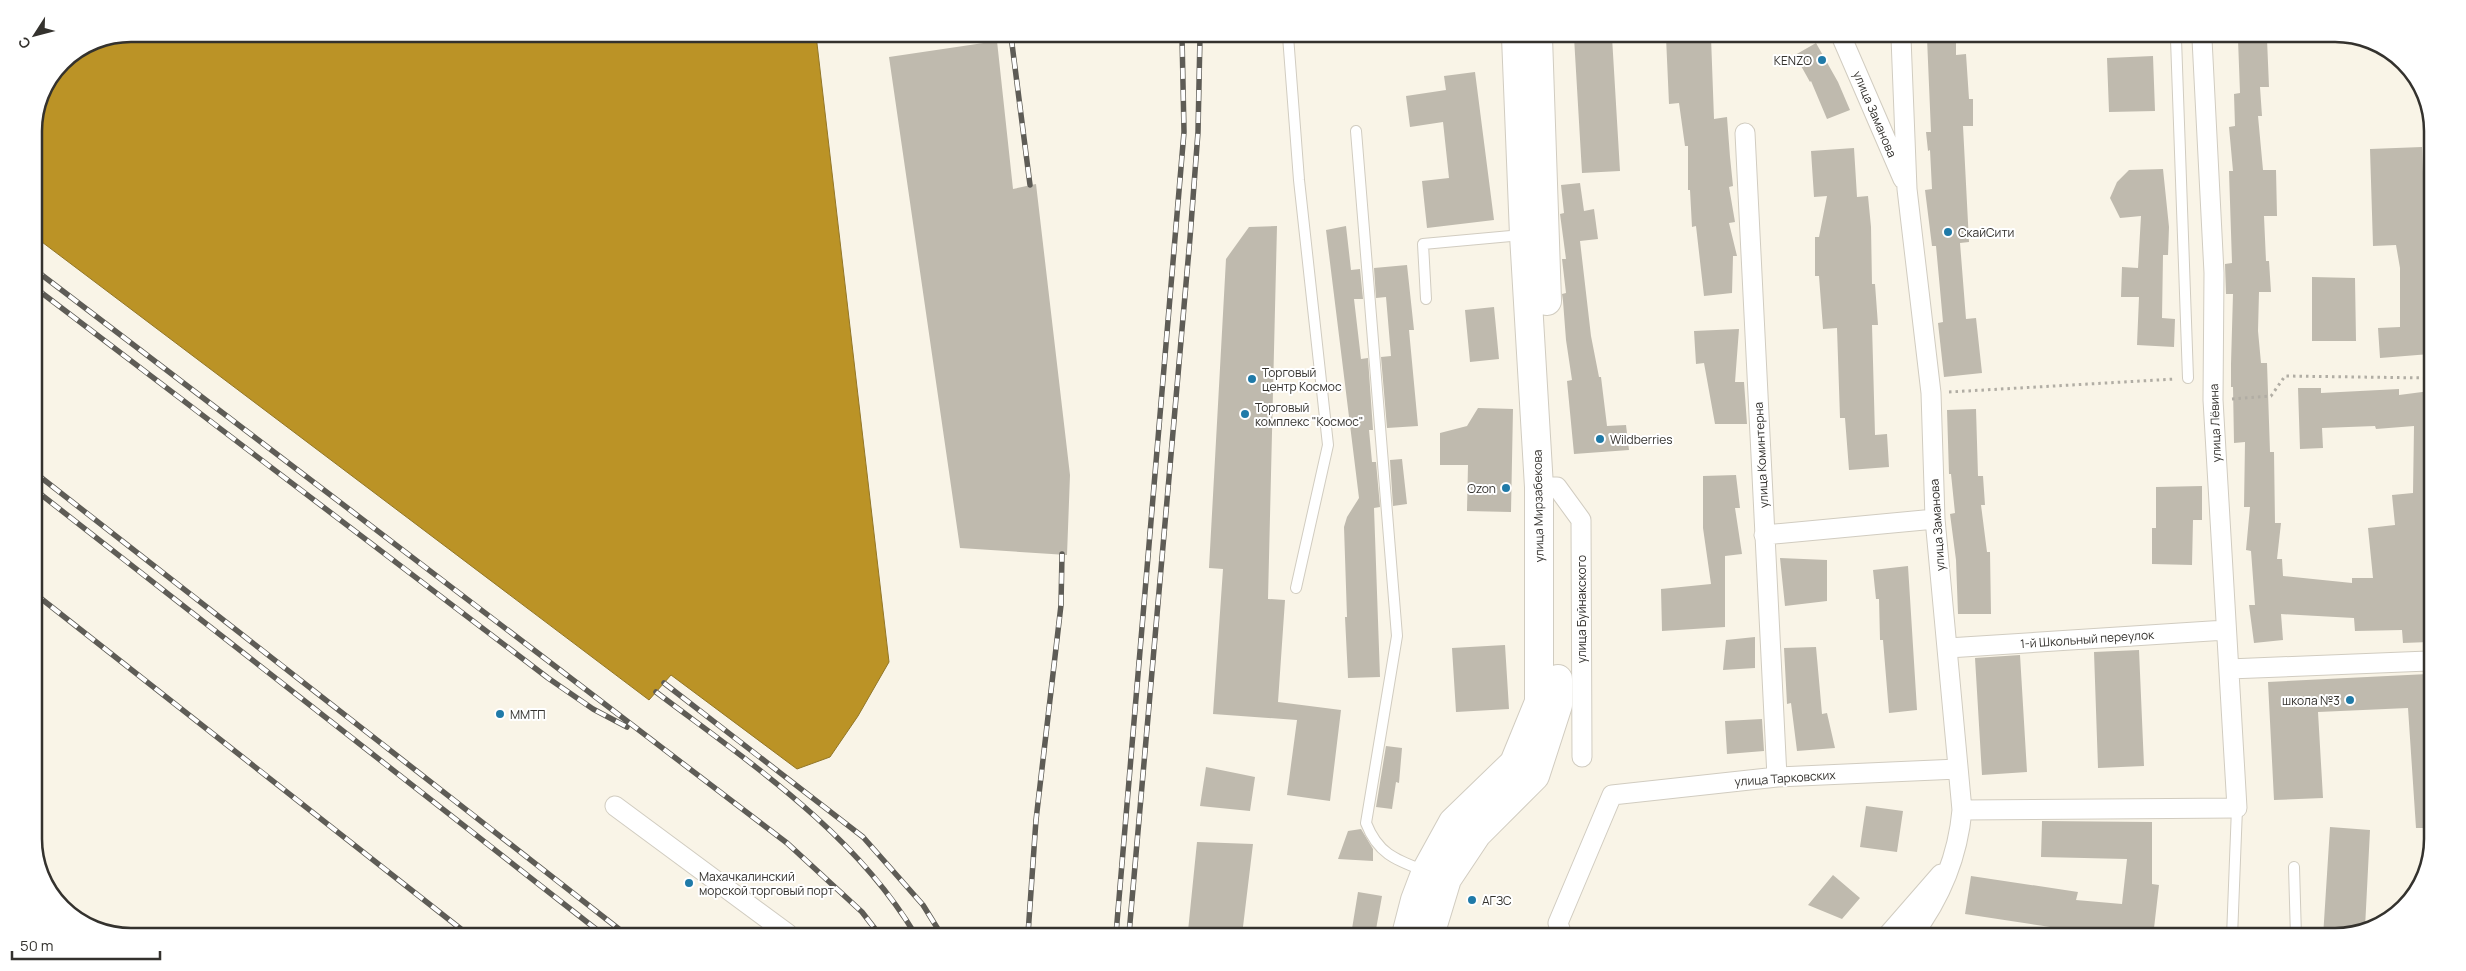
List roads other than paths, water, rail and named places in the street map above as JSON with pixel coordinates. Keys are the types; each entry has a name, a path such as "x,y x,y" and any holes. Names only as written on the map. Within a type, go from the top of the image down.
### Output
{"main road":[{"name":"улица Мирзабекова","path":"1432,928 1447,879 1477,834 1535,776 1558,705 1534,235 1516,42"},
{"name":"улица Мирзабекова","path":"1534,235 1538,42"},
{"name":"улица Мирзабекова","path":"1408,928 1415,900 1426,871 1453,822 1514,763 1539,702 1548,487"}],"street":[{"name":"улица Заманова","path":"1844,42 1908,189"},
{"name":"улица Заманова","path":"1901,42 1908,189 1931,393 1935,519 1962,810 1960,834 1953,860 1928,916 1918,928"},
{"name":"улица Лёвина","path":"2202,42 2214,272 2213,400 2237,808"},
{"name":"улица Коминтерна","path":"1745,133 1777,777"},
{"name":"улица Буйнакского","path":"1548,487 1581,520 1582,758"},
{"path":"1764,535 1935,519"},
{"name":"1-й Школьный переулок","path":"1948,648 2226,630"},
{"path":"2229,669 2424,661"},
{"name":"улица Тарковских","path":"1560,928 1558,923 1612,795 1777,777 1958,769"},
{"path":"615,806 780,928"},
{"path":"1962,810 2237,808"},
{"name":"улица Заманова","path":"1894,928 1953,860"}],"lane":[{"path":"1288,42 1299,180 1328,445 1296,588"},
{"path":"2176,42 2188,378"},
{"path":"1356,131 1397,636 1366,823 1372,838 1393,859 1426,871"},
{"path":"1426,298 1423,244 1534,235"},
{"path":"2232,928 2237,808"},
{"path":"2294,867 2296,928"}],"railway":[{"path":"1012,42 1030,185"},
{"path":"1117,928 1184,132 1182,42"},
{"path":"1130,928 1190,238 1198,132 1200,42"},
{"path":"42,275 787,843 862,912 874,928"},
{"path":"42,293 548,678 593,709 627,727"},
{"path":"42,479 618,928"},
{"path":"43,496 595,928"},
{"path":"1028,928 1036,820 1061,605 1062,554"},
{"path":"43,600 460,928"},
{"path":"664,683 863,837 923,905 937,928"},
{"path":"656,692 763,773 831,831 862,863 890,897 911,928"}],"place":[{"name":"KENZO","path":"1822,60"},
{"name":"СкайСити","path":"1948,232"},
{"name":"Торговый центр Космос","path":"1252,379"},
{"name":"Торговый комплекс \"Космос\"","path":"1245,414"},
{"name":"Wildberries","path":"1600,439"},
{"name":"Ozon","path":"1506,488"},
{"name":"школа №3","path":"2350,700"},
{"name":"ММТП","path":"500,714"},
{"name":"Махачкалинский морской торговый порт","path":"689,883"},
{"name":"АГЗС","path":"1472,900"}]}
